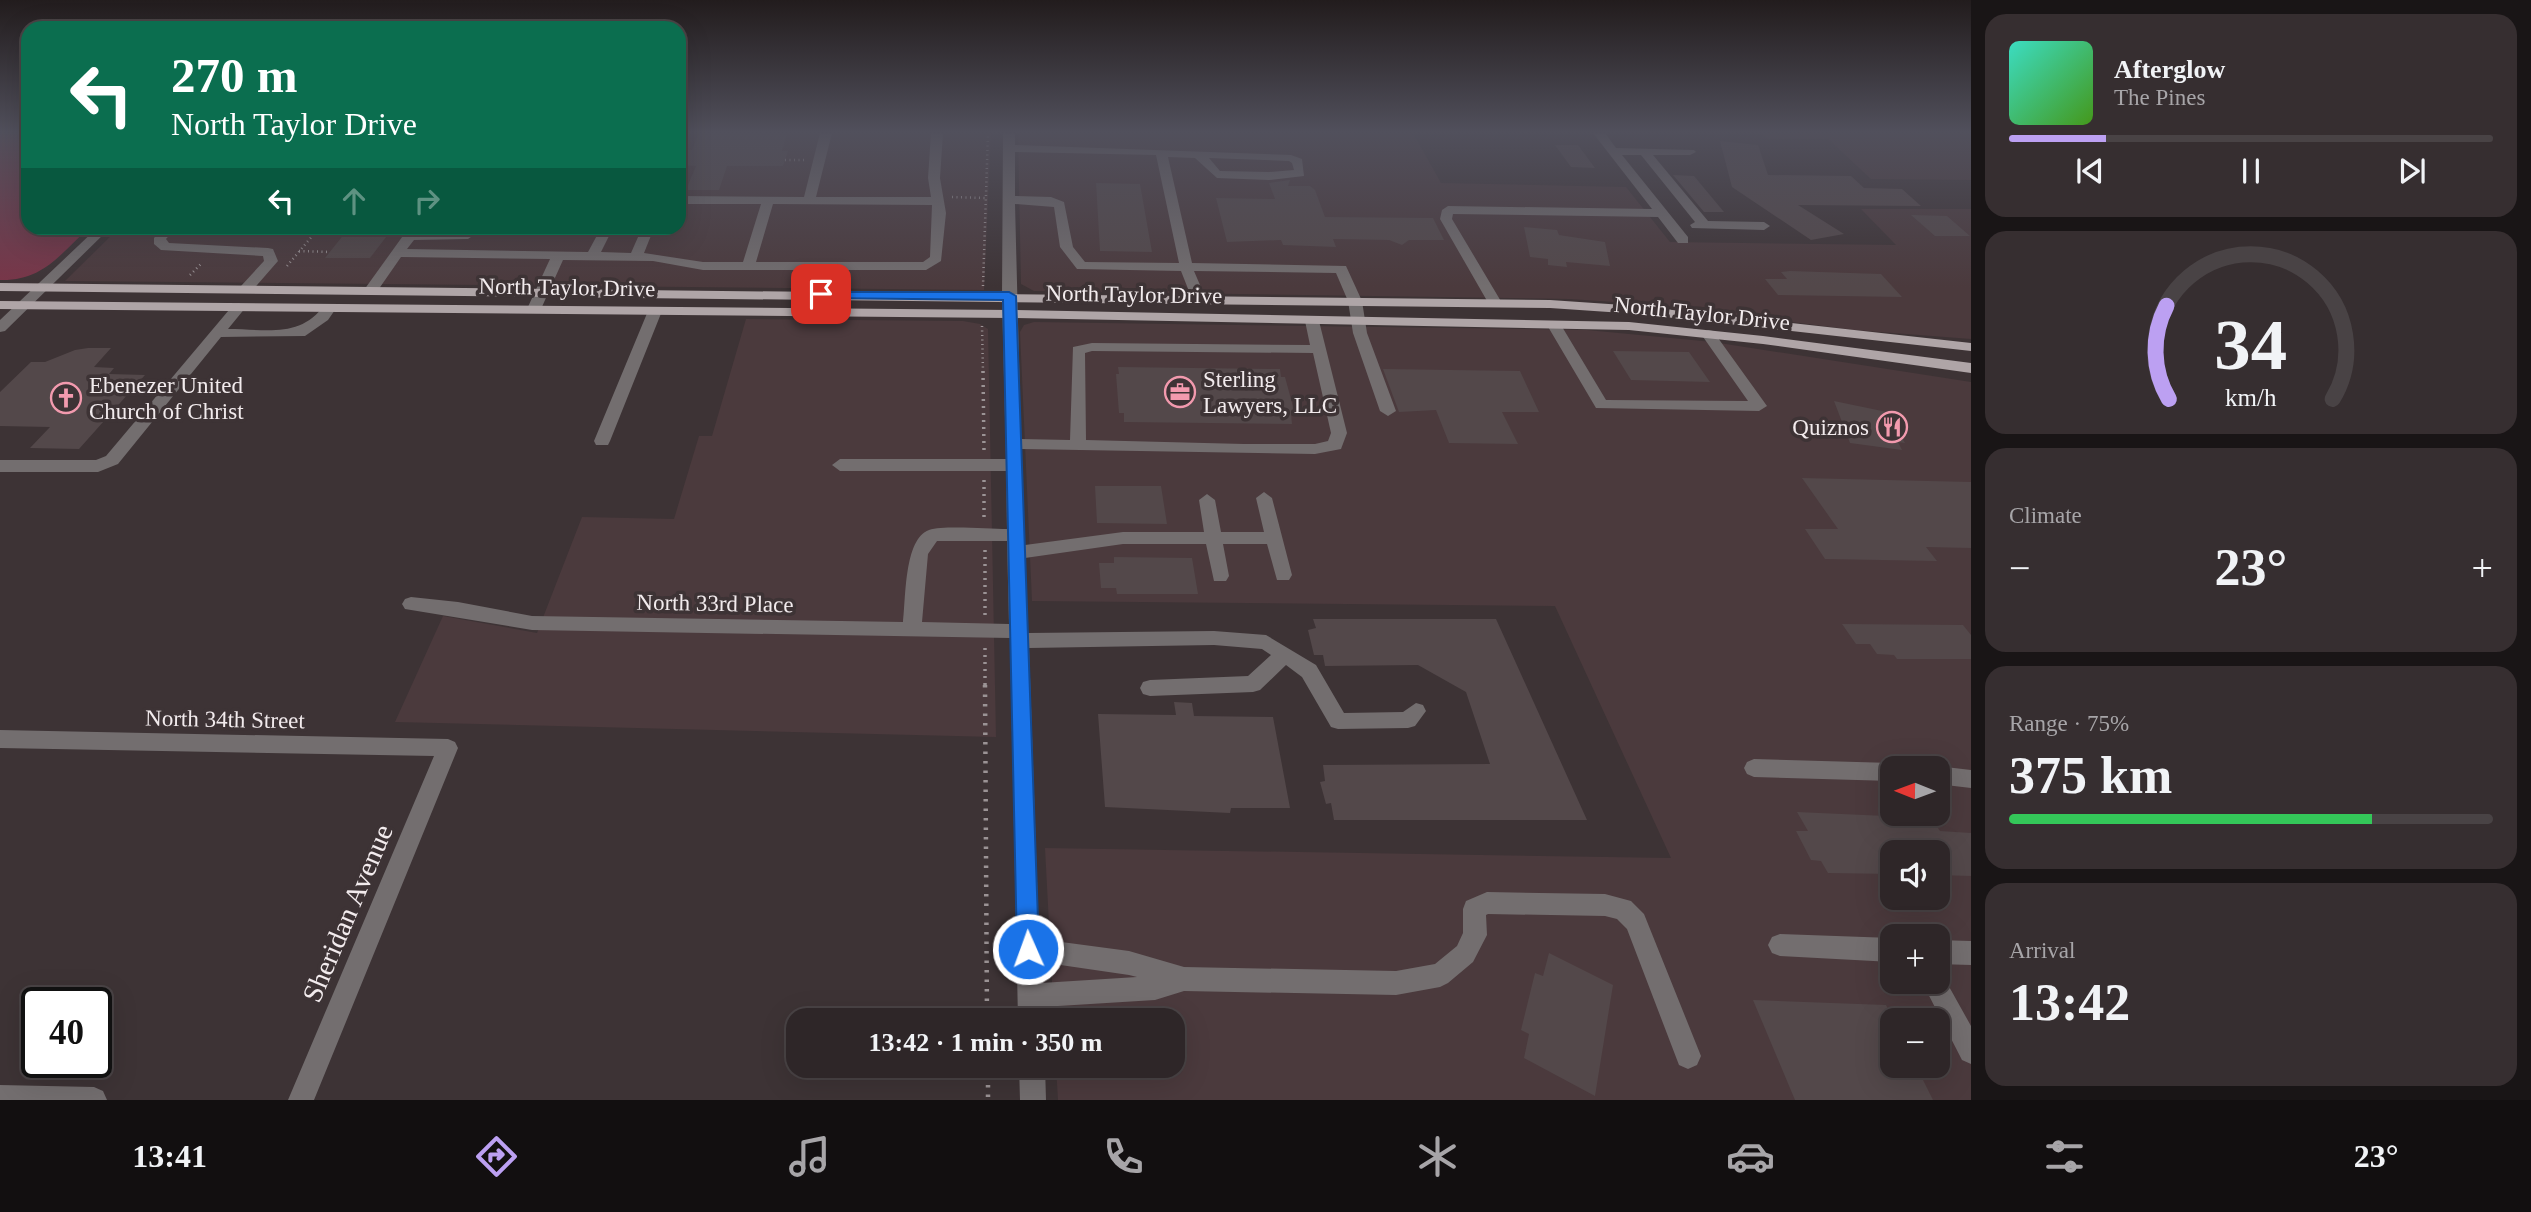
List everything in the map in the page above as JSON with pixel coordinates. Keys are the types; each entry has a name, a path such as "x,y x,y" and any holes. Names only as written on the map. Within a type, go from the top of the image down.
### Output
{"main road":[{"name":"North Taylor Drive","path":"0,287 540,292 1010,305 1312,321 1629,326 1971,368"},
{"name":"North Taylor Drive","path":"0,305 982,314 1010,305 1199,299 1495,303 1638,310 1971,347"},
{"path":"1918,361 1971,374"}],"street":[{"path":"809,201 813,184"},
{"path":"398,253 636,256 703,266 930,265 936,258 940,213 935,184"},
{"path":"1009,184 1016,544 1030,1008 1154,988 1184,979"},
{"path":"1168,184 1186,267 1199,299"},
{"path":"1639,184 1683,240"},
{"path":"1671,184 1704,225"},
{"path":"686,200 937,201"},
{"path":"1009,200 1051,201 1060,205 1065,246 1072,260 1082,266 1338,268 1344,273 1355,302 1360,333 1388,411"},
{"path":"748,266 768,201"},
{"path":"1495,303 1446,219 1448,211 1662,214"},
{"path":"1671,225 1765,226"},
{"path":"0,328 97,235"},
{"path":"162,235 160,244 166,247 268,253 271,261 246,289"},
{"path":"371,290 410,236 422,235"},
{"path":"456,254 468,235"},
{"path":"593,256 604,235"},
{"path":"636,256 645,235"},
{"path":"534,309 558,255"},
{"path":"0,467 98,466 112,460 239,307"},
{"path":"218,333 300,332 323,317 330,307"},
{"path":"602,441 655,311"},
{"path":"1014,444 1303,449 1335,445 1339,433 1312,321"},
{"path":"1554,325 1601,405 1759,406 1708,334"},
{"path":"1078,444 1078,350 1092,347 1319,349"},
{"path":"840,465 1015,465"},
{"path":"1264,498 1283,575"},
{"path":"1207,500 1220,576"},
{"path":"912,630 919,554 924,543 933,535 985,535 1016,544 1123,538 1274,538"},
{"name":"North 33rd Place","path":"411,604 458,609 532,623 985,631 1019,636 1214,638 1266,642 1309,671 1338,721 1408,720 1416,711"},
{"path":"1150,688 1253,684 1284,654"},
{"name":"North 34th Street","path":"0,739 448,748"},
{"name":"Sheridan Avenue","path":"301,1100 448,748"},
{"path":"1754,768 1880,772"},
{"path":"1950,777 1971,779"},
{"path":"1028,949 1120,962 1184,979 1396,983 1440,975 1465,954 1475,935 1474,909 1487,903 1605,905 1623,909 1636,922 1688,1056"},
{"path":"1780,945 1880,949"},
{"path":"1950,952 1971,953"},
{"path":"1940,994 1971,1051"},
{"path":"1032,1078 1033,1100"},
{"path":"0,1098 94,1100"}],"path":[{"path":"283,271 313,235"},
{"path":"299,251 330,251"},
{"path":"982,314 988,1008"},
{"path":"988,1078 988,1100"}],"shaded area":[{"path":"0,184 21,184 21,235 82,235 59,257 39,271 15,279 0,280"},
{"path":"686,184 989,184 984,290 65,281 112,235 686,235"},
{"path":"1019,184 1503,184 1626,187 1670,242 1896,245 1861,209 1971,209 1971,339 1854,330 1660,305 1569,299 1034,291 1021,284"},
{"path":"746,319 963,321 980,324 988,329 996,737 395,722 443,616 537,633 582,517 674,519 699,436 712,436"},
{"path":"1034,322 1587,330 1713,342 1971,382 1971,1100 1058,1100 1057,1078 1185,1078 1185,1008 1053,1008 1045,848 1671,858 1555,606 1032,601 1020,332 1024,325"}],"building":[{"path":"688,184 721,184 719,190 686,190"},
{"path":"1096,184 1140,184 1152,252 1100,251"},
{"path":"1270,184 1310,186 1315,190 1325,217 1433,218 1444,240 1409,240 1402,245 1389,240 1333,239 1336,247 1283,245 1281,240 1227,242 1216,198 1275,199"},
{"path":"1681,184 1701,184 1724,212 1704,212"},
{"path":"1731,184 1860,184 1864,188 1902,189 1921,206 1798,205 1844,234 1811,240"},
{"path":"1911,215 1947,216 1970,236 1935,236"},
{"path":"1524,227 1557,230 1559,235 1605,242 1610,266 1566,262 1567,267 1548,265 1548,259 1530,257"},
{"path":"343,235 388,235 370,258 325,258"},
{"path":"1781,272 1881,274 1902,297 1778,295 1765,279 1787,279"},
{"name":"Ebenezer United Church of Christ","path":"111,348 94,367 114,368 109,374 145,375 79,449 30,448 50,427 0,426 0,392 31,362 45,362 75,350"},
{"path":"1613,351 1689,352 1710,382 1631,380"},
{"path":"1118,367 1280,369 1281,377 1285,377 1295,414 1291,414 1292,424 1124,422 1124,413 1119,413 1116,374 1119,374"},
{"path":"1383,369 1520,371 1539,412 1502,412 1518,444 1449,443 1436,410 1399,412"},
{"path":"1834,401 1887,412 1905,443 1898,442 1902,450 1850,443"},
{"path":"1802,478 1971,482 1971,548 1926,547 1937,561 1825,559 1805,529 1838,529"},
{"path":"1095,486 1161,486 1167,524 1097,523"},
{"path":"1114,557 1192,558 1198,594 1117,594 1116,588 1101,588 1099,563 1114,563"},
{"path":"1313,619 1496,619 1587,820 1334,820 1331,803 1326,804 1320,782 1325,781 1323,765 1490,764 1466,692 1418,665 1325,666 1323,655 1314,655 1308,630 1316,628"},
{"path":"1842,624 1963,625 1971,635 1971,659 1897,659 1894,655 1877,654 1870,644 1856,644"},
{"path":"1174,702 1192,703 1194,716 1273,717 1290,808 1231,808 1230,813 1105,807 1098,714 1176,715"},
{"path":"1797,812 1880,816 1880,826 1937,826 1940,831 1971,833 1971,876 1950,875 1950,840 1880,840 1880,874 1828,873 1821,861 1811,860 1796,831 1808,831"},
{"path":"1549,953 1613,985 1595,1096 1524,1058 1529,1034 1521,1030 1535,973 1543,976"},
{"path":"1753,1000 1886,1005 1888,1008 1880,1008 1880,1078 1922,1078 1933,1100 1795,1100"}],"place":[{"name":"Sterling Lawyers, LLC","path":"1180,392"},
{"name":"Ebenezer United Church of Christ","path":"66,398"},
{"name":"Quiznos","path":"1892,427"}],"route":[{"path":"821,294 1009,296 1028,949"}]}
